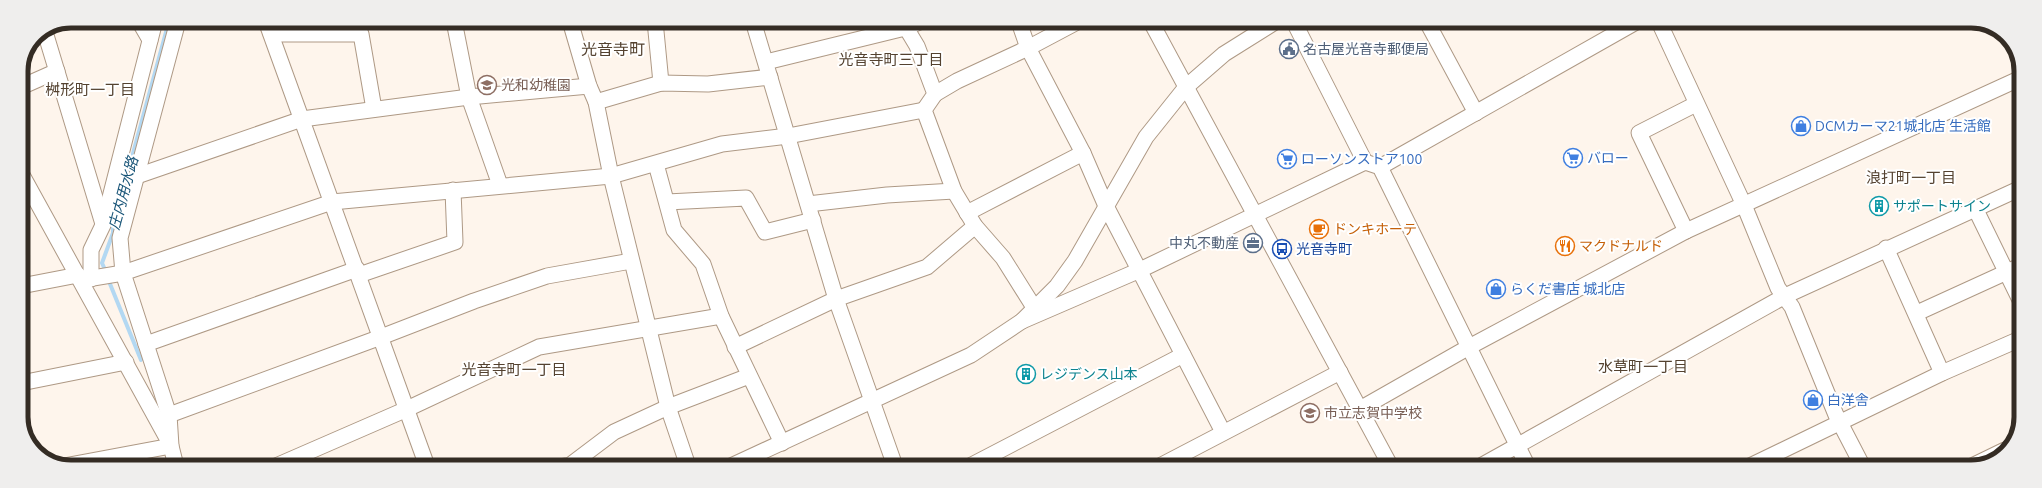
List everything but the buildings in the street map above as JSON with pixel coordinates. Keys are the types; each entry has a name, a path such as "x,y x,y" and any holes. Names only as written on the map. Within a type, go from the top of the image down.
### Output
{"street":[{"path":"143,28 150,40"},
{"path":"86,278 91,250 103,225 153,28"},
{"path":"174,460 171,446 168,415 146,344 118,274 120,238 176,28"},
{"path":"374,110 361,34 268,28 426,460"},
{"path":"455,28 470,97 500,185"},
{"path":"572,28 589,86 596,102 611,176 631,261 668,407 686,460"},
{"path":"656,28 661,82"},
{"path":"755,28 836,300 893,460"},
{"path":"766,62 893,28"},
{"path":"906,28 917,46 936,94"},
{"path":"1021,28 1028,48 1083,153 1106,206 1223,432"},
{"path":"28,285 118,274 332,202 500,185 611,176 722,144 788,136 924,110 936,94 957,81 1028,48 1066,28"},
{"path":"1155,28 1387,460"},
{"path":"744,460 971,355 1022,321 1057,286 1075,261 1146,137 1186,87 1224,54 1265,28"},
{"path":"1297,28 1365,162"},
{"path":"1430,28 1476,113"},
{"path":"1380,167 1625,28"},
{"path":"1662,28 1744,205 1778,288 1792,307 1840,423 1859,460"},
{"path":"46,36 103,225"},
{"path":"28,83 58,71"},
{"path":"596,102 661,82 708,84 770,77"},
{"path":"1360,409 1469,347 1686,231 2014,81"},
{"path":"137,176 302,119 470,97 589,86"},
{"path":"1686,231 1639,133 1696,104"},
{"path":"924,110 954,192 976,226 1003,258 1035,309"},
{"path":"967,213 1083,153"},
{"path":"1022,321 1140,270 1365,162 1380,167 1525,460"},
{"path":"656,164 674,230 703,264 721,316 782,443"},
{"path":"146,344 358,272 455,242 453,190"},
{"path":"1492,460 1785,296 1886,248 2014,191"},
{"path":"808,204 887,194 954,192"},
{"path":"28,195 86,278 126,362 171,446"},
{"path":"667,202 746,198 765,232 813,220"},
{"path":"1974,208 2014,288"},
{"path":"735,346 836,300 927,267 976,226"},
{"path":"1886,248 1917,314 1942,373"},
{"path":"168,415 382,337 474,301 547,276 631,261"},
{"path":"1917,314 2014,269"},
{"path":"290,460 407,409 539,347 648,327 721,316"},
{"path":"1763,460 1942,373 2014,342"},
{"path":"982,460 1183,355"},
{"path":"28,382 126,362"},
{"path":"1171,460 1340,372"},
{"path":"577,460 614,432 668,407 749,376"},
{"path":"96,460 171,446"}],"waterway":[{"name":"庄内用水路","path":"106,272 102,263 113,233 113,227 167,28"},
{"name":"庄内用水路","path":"108,279 141,360"}],"place":[{"name":"名古屋光音寺郵便局","path":"1289,49"},
{"name":"光和幼稚園","path":"487,85"},
{"name":"DCMカーマ21城北店 生活館","path":"1801,126"},
{"name":"バロー","path":"1573,158"},
{"name":"ローソンストア100","path":"1287,159"},
{"name":"サポートサイン","path":"1879,206"},
{"name":"ドンキホーテ","path":"1319,229"},
{"name":"中丸不動産","path":"1253,243"},
{"name":"マクドナルド","path":"1565,246"},
{"name":"光音寺町","path":"1282,249"},
{"name":"らくだ書店 城北店","path":"1496,289"},
{"name":"レジデンス山本","path":"1026,374"},
{"name":"白洋舎","path":"1813,400"},
{"name":"市立志賀中学校","path":"1310,413"}],"district":[{"name":"光音寺町","path":"613,49"},
{"name":"光音寺町三丁目","path":"891,59"},
{"name":"桝形町一丁目","path":"90,89"},
{"name":"浪打町一丁目","path":"1911,177"},
{"name":"水草町一丁目","path":"1643,366"},
{"name":"光音寺町一丁目","path":"514,369"}]}
